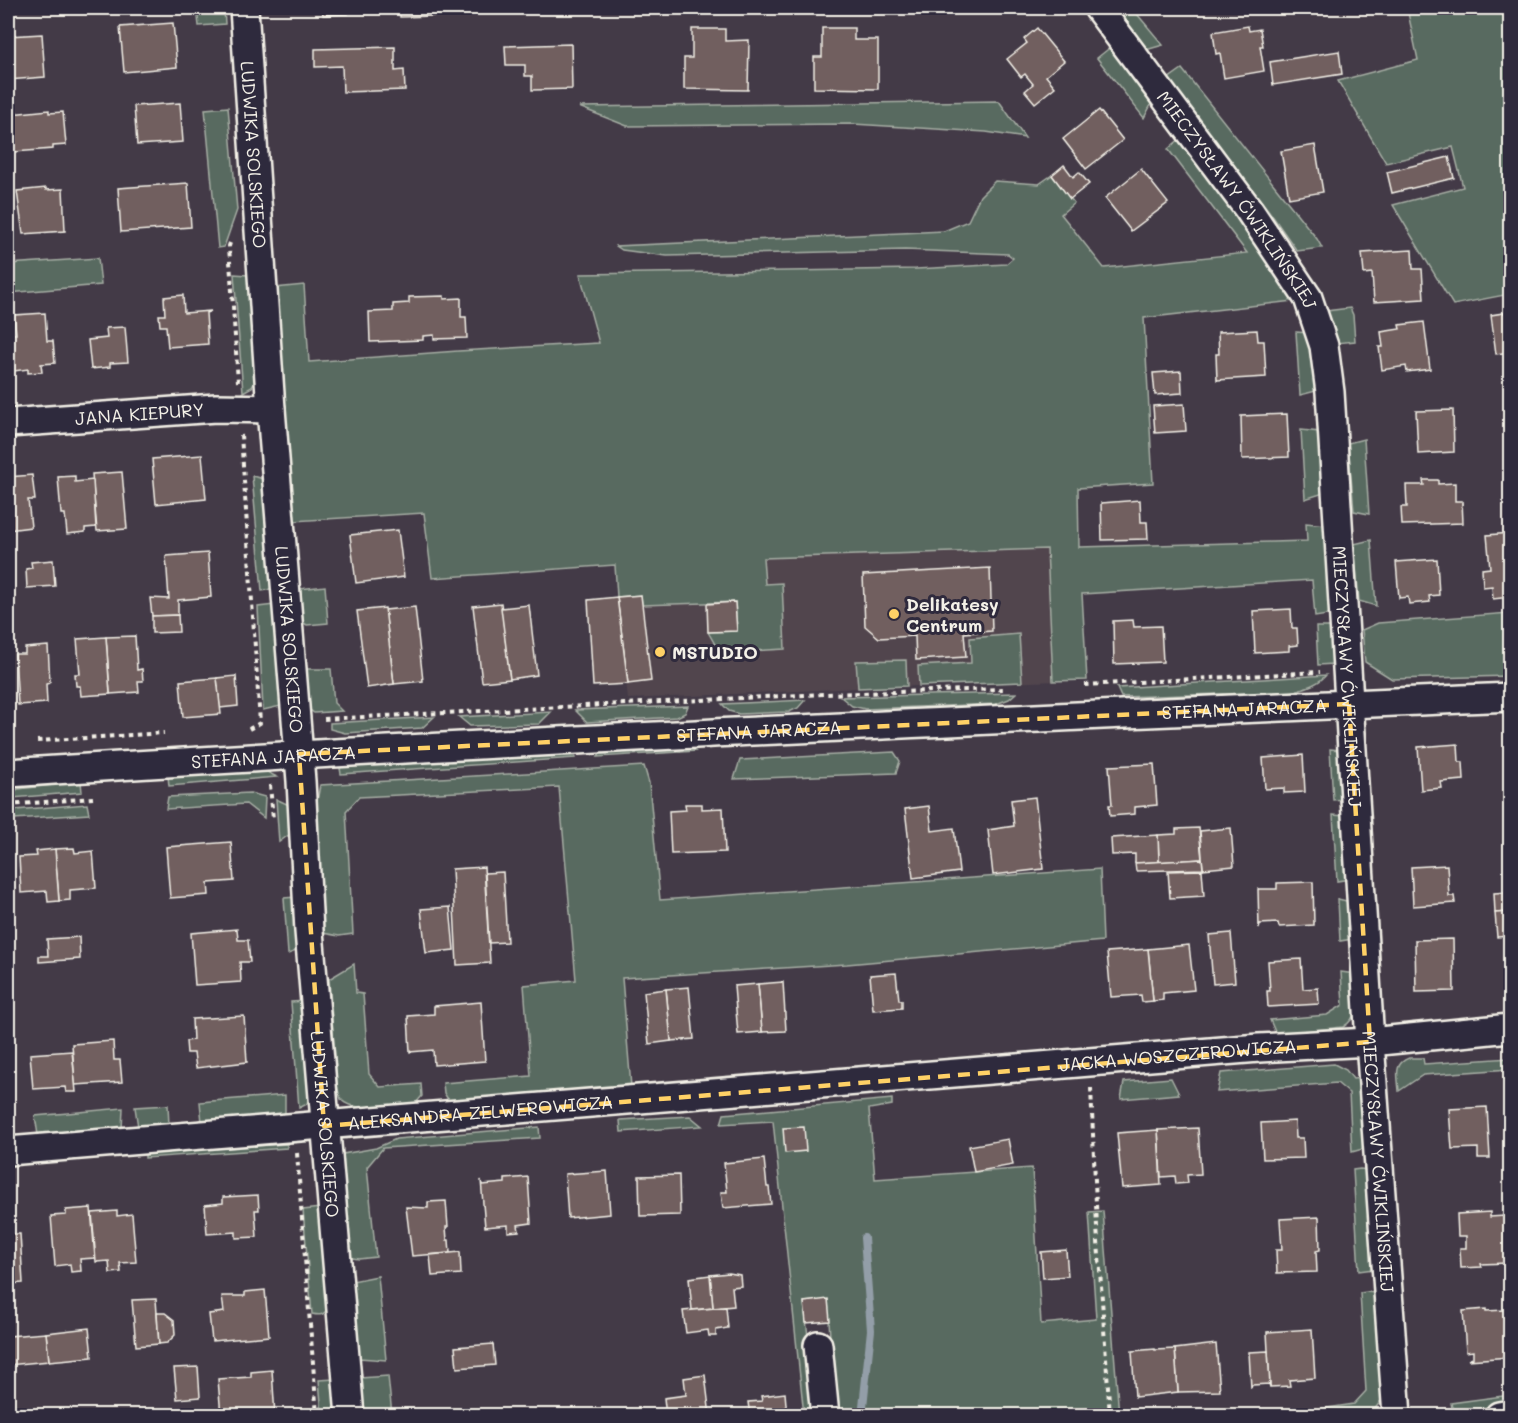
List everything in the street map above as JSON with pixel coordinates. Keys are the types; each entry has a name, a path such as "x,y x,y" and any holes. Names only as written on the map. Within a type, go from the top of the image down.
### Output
{"street":[{"name":"LUDWIKA SOLSKIEGO","path":"244,8 271,409 299,754 309,930 350,1416"},
{"name":"MIECZYSŁAWY ĆWIKLIŃSKIEJ","path":"1098,8 1250,210 1308,298 1324,346 1330,392 1370,1042 1397,1416"},
{"name":"JANA KIEPURY","path":"8,423 240,408 271,409"},
{"name":"STEFANA JARACZA","path":"8,773 299,754 1016,718 1510,697"},
{"name":"JACKA WOSZCZEROWICZA","path":"846,1083 1259,1048 1370,1042 1510,1028"},
{"name":"ALEKSANDRA ZELWEROWICZA","path":"8,1151 846,1083"},
{"path":"818,1345 825,1416"},
{"path":"1499,1416 1510,1414"}],"path":[{"path":"232,237 229,246 260,723 244,732"},
{"path":"1073,686 1347,670"},
{"path":"296,720 811,694 1014,689"},
{"path":"31,741 173,733"},
{"path":"1090,1063 1097,1227 1110,1416"}],"highlighted area":[{"path":"1349,704 1370,1042 324,1126 299,754"}],"shaded area":[{"path":"1079,548 1087,680 628,699 617,597 763,558"}],"green space":[{"path":"197,8 224,8 225,24 199,26"},
{"path":"1114,8 1132,8 1163,45 1146,50"},
{"path":"1407,8 1510,8 1510,294 1453,305 1393,205 1463,187 1453,147 1386,163 1338,81 1418,60"},
{"path":"1112,46 1153,101 1144,118 1097,58"},
{"path":"1182,69 1322,248 1297,251 1168,79"},
{"path":"999,101 1025,138 986,132 853,124 627,126 579,107"},
{"path":"228,107 237,210 224,247 218,248 205,109"},
{"path":"1182,137 1227,198 1294,301 1144,318 1153,483 1078,488 1079,547 1307,541 1306,523 1327,525 1333,614 1315,617 1312,580 1082,594 1087,680 1053,681 1047,549 763,558 765,584 782,583 785,649 720,653 708,632 737,631 735,602 642,605 641,595 617,597 615,565 432,578 424,513 293,521 275,288 304,285 309,362 599,343 580,274 916,269 1006,264 1013,258 1008,254 905,250 667,256 622,250 616,246 944,231 968,221 980,196 995,181 1039,184 1052,175 1074,203 1061,214 1104,268 1247,253 1168,149"},
{"path":"98,258 101,285 8,293 8,264"},
{"path":"234,274 248,275 255,382 252,387 243,392"},
{"path":"1350,308 1353,315 1355,341 1336,343 1326,311"},
{"path":"1296,332 1310,333 1314,353 1316,391 1300,395"},
{"path":"1301,430 1320,432 1327,492 1305,499"},
{"path":"1364,439 1369,514 1354,511 1348,443"},
{"path":"252,476 264,479 273,587 262,591"},
{"path":"1371,540 1376,606 1359,601 1354,544"},
{"path":"325,586 328,623 307,625 302,622 300,589"},
{"path":"274,605 281,706 263,710 258,607"},
{"path":"1510,613 1510,676 1392,679 1365,662 1362,630 1378,623"},
{"path":"1316,627 1334,627 1334,664 1318,665"},
{"path":"1019,634 1022,682 919,686 918,666 971,663 970,638"},
{"path":"906,660 907,686 858,688 856,661"},
{"path":"305,669 331,669 334,703 342,711 314,713 310,710"},
{"path":"1326,675 1315,684 1291,692 1121,697 1117,688"},
{"path":"1016,693 1009,699 996,704 865,709 852,706 841,697"},
{"path":"805,700 798,708 789,712 739,714 729,711 722,704"},
{"path":"688,706 685,713 677,717 587,722 575,710"},
{"path":"551,712 539,724 470,726 459,717"},
{"path":"434,717 422,728 345,733 330,729 330,723"},
{"path":"689,746 695,751 598,757 602,751"},
{"path":"1330,749 1341,750 1344,799 1333,800"},
{"path":"574,752 575,758 341,774 340,768 344,764"},
{"path":"894,752 900,761 896,773 734,779 740,760"},
{"path":"644,766 649,783 660,900 1100,869 1103,941 847,964 622,978 631,1087 449,1101 444,1093 443,1083 531,1076 524,985 576,980 559,787 359,797 346,811 353,934 339,936 323,933 315,812 320,785"},
{"path":"265,771 277,777 169,786 168,776"},
{"path":"81,782 82,792 12,798 13,793 18,789"},
{"path":"250,793 265,797 264,818 246,804 166,809 168,797"},
{"path":"276,799 289,805 290,834 279,842"},
{"path":"87,804 89,814 14,819 15,810"},
{"path":"1333,815 1345,816 1349,879 1337,881"},
{"path":"296,897 299,950 288,954 284,898"},
{"path":"1338,899 1351,902 1352,939 1340,941"},
{"path":"354,964 356,993 363,994 369,1074 380,1087 421,1084 422,1096 415,1104 365,1108 346,1104 340,1097 337,1085 329,979"},
{"path":"1341,972 1355,974 1357,997 1355,1011 1349,1022 1343,1027 1276,1034 1270,1020 1327,1015 1343,1005"},
{"path":"307,1001 311,1089 307,1104 299,1108 291,1002"},
{"path":"1409,1058 1423,1058 1424,1064 1510,1058 1510,1069 1423,1075 1399,1091 1399,1067"},
{"path":"1334,1064 1346,1070 1353,1079 1361,1078 1366,1148 1352,1152 1349,1093 1337,1083 1217,1092 1221,1073"},
{"path":"1171,1078 1179,1094 1121,1099 1124,1082"},
{"path":"285,1095 285,1115 202,1122 200,1102"},
{"path":"892,1099 892,1105 869,1109 875,1179 1032,1168 1041,1324 1096,1319 1089,1212 1103,1211 1119,1415 834,1415 828,1300 804,1302 817,1415 804,1415 773,1121 721,1124 724,1114"},
{"path":"168,1105 169,1126 138,1127 135,1107"},
{"path":"123,1108 122,1129 38,1135 35,1116"},
{"path":"690,1116 702,1126 621,1132 620,1120"},
{"path":"539,1127 540,1138 383,1148 367,1167 376,1257 359,1259 346,1257 342,1246 343,1154 376,1148 396,1139"},
{"path":"287,1144 287,1148 145,1158 145,1153"},
{"path":"1353,1170 1368,1170 1373,1269 1359,1271"},
{"path":"320,1208 329,1307 324,1313 318,1315 312,1314 303,1210"},
{"path":"378,1276 386,1360 359,1358 352,1281"},
{"path":"1360,1293 1375,1293 1382,1399 1370,1416 1294,1416 1293,1413 1354,1404 1366,1391"},
{"path":"388,1376 392,1415 364,1415 360,1378"},
{"path":"335,1379 337,1415 322,1415 319,1380"},
{"path":"1510,1395 1510,1404 1453,1413 1451,1403"}],"building":[{"path":"322,8 368,8 348,10 348,14 323,15"},
{"path":"400,8 433,8 433,16 400,17"},
{"path":"173,23 177,67 124,72 120,27"},
{"path":"1248,26 1249,31 1260,29 1264,71 1224,78 1220,53 1216,54 1213,32"},
{"path":"822,28 854,28 854,40 878,40 878,89 814,88 814,57 822,57"},
{"path":"1037,28 1064,61 1046,76 1055,87 1035,103 1025,91 1033,84 1025,74 1021,77 1007,59 1027,43 1024,39"},
{"path":"692,29 725,29 725,41 749,40 748,90 684,89 684,58 692,58"},
{"path":"42,34 45,77 8,80 8,36"},
{"path":"571,44 572,89 532,90 532,76 525,76 525,65 506,65 505,46"},
{"path":"395,47 395,71 404,70 405,90 343,92 342,66 315,67 315,49"},
{"path":"1339,51 1342,74 1273,85 1270,62"},
{"path":"180,103 183,142 137,145 134,106"},
{"path":"49,110 49,113 63,112 66,145 53,146 53,149 14,152 11,114"},
{"path":"1099,110 1123,140 1086,169 1063,139"},
{"path":"1315,145 1323,192 1289,198 1281,151"},
{"path":"1449,157 1454,178 1392,193 1387,172"},
{"path":"1064,165 1073,177 1079,172 1089,184 1070,199 1052,175"},
{"path":"1141,169 1168,203 1131,231 1105,198"},
{"path":"188,183 191,227 121,232 118,188"},
{"path":"46,188 46,190 63,189 65,231 23,234 17,191"},
{"path":"1412,250 1413,269 1422,269 1424,299 1374,302 1372,273 1364,274 1362,253"},
{"path":"183,295 184,313 211,311 206,313 208,344 168,347 166,326 160,326 159,315 165,315 164,297"},
{"path":"444,296 444,299 461,298 461,317 466,317 467,338 434,339 434,335 423,336 423,340 370,342 369,312 393,311 393,304 409,303 409,297"},
{"path":"1510,312 1510,352 1496,354 1491,315"},
{"path":"45,313 47,341 53,341 55,363 41,364 42,372 28,373 28,369 14,371 11,334 16,334 14,315"},
{"path":"1424,322 1430,369 1407,372 1406,366 1382,370 1379,347 1383,347 1381,332 1400,329 1399,325"},
{"path":"125,327 128,362 110,363 110,367 91,369 88,340 107,338 106,328"},
{"path":"1257,330 1258,341 1264,341 1266,377 1217,380 1218,332"},
{"path":"1181,371 1182,393 1155,395 1153,373"},
{"path":"1184,404 1186,431 1155,433 1153,406"},
{"path":"1453,410 1454,452 1418,454 1416,411"},
{"path":"1287,414 1289,457 1242,459 1241,416"},
{"path":"202,455 206,499 156,504 152,459"},
{"path":"122,472 127,529 97,531 92,474"},
{"path":"32,475 35,500 28,500 31,527 8,530 8,477"},
{"path":"75,476 75,482 93,480 96,527 85,528 85,532 67,534 65,514 61,514 58,477"},
{"path":"1423,480 1438,480 1438,484 1455,483 1455,501 1462,501 1463,523 1402,525 1401,507 1407,507 1406,485 1424,485"},
{"path":"1140,500 1141,522 1147,522 1148,539 1102,540 1101,503"},
{"path":"398,530 404,577 356,583 350,535"},
{"path":"1510,533 1510,597 1493,599 1492,586 1483,587 1482,569 1490,568 1487,535"},
{"path":"208,553 211,597 178,600 178,615 152,616 150,598 169,599 166,556"},
{"path":"1437,559 1439,595 1429,596 1430,602 1409,604 1408,597 1399,598 1396,562"},
{"path":"53,560 55,586 27,588 26,569 32,568 31,562"},
{"path":"990,568 992,631 964,633 966,657 916,660 915,636 879,638 865,626 863,575"},
{"path":"641,595 651,681 628,684 617,597"},
{"path":"617,597 628,684 593,686 588,600"},
{"path":"735,602 737,631 708,632 707,604"},
{"path":"501,603 510,679 482,682 473,606"},
{"path":"529,605 537,675 510,679 501,608"},
{"path":"415,607 423,681 394,684 385,610"},
{"path":"385,608 394,684 367,688 357,611"},
{"path":"1291,609 1292,628 1297,628 1298,645 1289,646 1289,651 1255,653 1253,611"},
{"path":"178,615 179,632 152,633 152,616"},
{"path":"1133,620 1134,627 1161,626 1163,662 1114,664 1113,621"},
{"path":"135,636 137,670 142,669 143,681 138,681 139,692 110,694 106,637"},
{"path":"106,637 110,694 81,696 80,686 76,686 75,674 80,674 77,639"},
{"path":"48,646 50,683 46,684 47,703 18,705 15,654 25,654 25,648"},
{"path":"236,676 238,706 220,708 217,678"},
{"path":"217,678 221,714 183,717 180,681"},
{"path":"1458,744 1459,762 1463,762 1464,780 1441,782 1442,788 1421,790 1418,747"},
{"path":"1303,755 1305,792 1284,793 1284,788 1265,789 1263,758"},
{"path":"1154,764 1157,805 1135,807 1135,814 1110,816 1109,805 1112,805 1109,766"},
{"path":"1035,797 1043,869 993,875 988,830 1014,826 1011,800"},
{"path":"685,804 702,804 702,809 723,808 725,852 671,854 669,811 686,810"},
{"path":"929,806 932,831 954,828 959,872 913,878 905,809"},
{"path":"1199,828 1202,859 1159,862 1158,835 1176,834 1176,829"},
{"path":"1231,828 1234,866 1203,869 1200,831"},
{"path":"1158,835 1159,862 1135,863 1135,854 1112,855 1111,838"},
{"path":"231,842 234,881 208,883 209,895 170,898 166,847"},
{"path":"74,848 75,853 93,851 96,888 70,890 70,900 59,901 55,849"},
{"path":"55,849 59,901 48,902 47,891 21,893 19,857 37,856 36,851"},
{"path":"1202,859 1203,869 1136,871 1135,863"},
{"path":"1447,865 1449,896 1454,896 1455,903 1413,906 1411,867"},
{"path":"484,867 490,963 457,965 452,869"},
{"path":"1202,870 1204,896 1170,898 1168,871"},
{"path":"503,872 507,942 489,943 485,873"},
{"path":"1313,882 1314,925 1279,927 1278,923 1260,924 1259,928 1258,889 1277,889 1277,883"},
{"path":"1510,892 1510,912 1495,913 1494,893"},
{"path":"450,907 454,950 426,953 421,909"},
{"path":"1510,912 1510,936 1497,937 1495,913"},
{"path":"237,929 238,940 248,940 250,962 240,962 241,982 195,985 191,933"},
{"path":"1231,933 1235,982 1213,984 1209,935"},
{"path":"79,937 80,959 39,962 39,956 48,956 47,939"},
{"path":"1453,939 1454,991 1416,992 1415,940"},
{"path":"1189,945 1194,990 1163,993 1163,1000 1153,1001 1148,949"},
{"path":"1148,949 1153,1001 1142,1002 1141,995 1111,997 1107,952"},
{"path":"1301,959 1303,989 1318,988 1319,1004 1268,1007 1267,991 1270,991 1268,961"},
{"path":"896,973 902,1008 873,1010 870,975"},
{"path":"783,982 786,1031 762,1032 758,984"},
{"path":"758,984 762,1032 738,1034 734,986"},
{"path":"689,987 694,1039 671,1041 666,989"},
{"path":"666,989 671,1041 649,1044 644,992"},
{"path":"481,1002 485,1061 434,1065 433,1050 410,1052 408,1016 434,1014 434,1006"},
{"path":"244,1016 247,1062 196,1068 194,1053 187,1053 186,1041 193,1040 192,1019"},
{"path":"113,1041 114,1060 120,1060 122,1082 75,1085 72,1044"},
{"path":"72,1051 76,1092 66,1092 65,1087 33,1089 30,1054"},
{"path":"1487,1107 1490,1158 1478,1158 1478,1148 1452,1149 1449,1109"},
{"path":"1295,1121 1296,1138 1303,1138 1304,1158 1263,1159 1261,1123"},
{"path":"804,1127 806,1151 785,1153 783,1128"},
{"path":"1198,1128 1201,1174 1187,1175 1188,1183 1176,1184 1175,1176 1161,1177 1158,1130"},
{"path":"1158,1130 1161,1185 1122,1188 1117,1133"},
{"path":"1008,1139 1013,1165 974,1172 969,1146"},
{"path":"764,1159 771,1204 723,1208 721,1192 727,1192 724,1163"},
{"path":"607,1171 610,1214 568,1218 565,1174"},
{"path":"679,1175 680,1215 640,1216 639,1176"},
{"path":"528,1177 531,1223 518,1225 519,1231 508,1232 508,1225 485,1227 481,1180 482,1185 505,1183 505,1179"},
{"path":"258,1195 259,1210 255,1210 257,1237 236,1238 236,1232 207,1234 205,1205 223,1203 223,1197"},
{"path":"446,1201 447,1240 449,1240 450,1253 412,1256 406,1207 428,1208 428,1202"},
{"path":"91,1208 95,1258 80,1259 81,1271 71,1272 70,1264 55,1266 51,1216 66,1215 66,1210"},
{"path":"117,1211 117,1216 132,1214 136,1262 120,1263 121,1272 110,1273 109,1261 96,1262 92,1213"},
{"path":"1490,1212 1490,1217 1505,1216 1508,1263 1481,1264 1482,1267 1461,1268 1460,1248 1466,1248 1466,1236 1458,1236 1457,1214"},
{"path":"1319,1217 1320,1250 1316,1251 1317,1272 1277,1273 1276,1250 1282,1250 1280,1219"},
{"path":"8,1219 12,1219 13,1234 20,1234 23,1283 8,1284"},
{"path":"1506,1231 1510,1231 1510,1263 1508,1263"},
{"path":"1066,1250 1068,1276 1043,1278 1041,1252"},
{"path":"460,1252 461,1274 432,1276 430,1255"},
{"path":"729,1273 740,1275 741,1286 732,1287 734,1306 713,1308 710,1275"},
{"path":"710,1275 713,1308 692,1310 689,1278"},
{"path":"265,1290 269,1336 212,1341 209,1314 224,1312 222,1296 245,1296 245,1292"},
{"path":"156,1299 159,1344 136,1346 132,1300"},
{"path":"828,1299 830,1321 806,1323 804,1302"},
{"path":"726,1307 728,1328 716,1330 716,1336 709,1336 708,1330 686,1333 683,1311"},
{"path":"1486,1309 1486,1311 1506,1310 1510,1357 1468,1360 1473,1358 1473,1351 1466,1352 1463,1311"},
{"path":"157,1313 165,1313 174,1320 175,1335 167,1343 159,1344"},
{"path":"89,1328 92,1357 49,1361 46,1333"},
{"path":"1312,1329 1315,1378 1289,1380 1290,1386 1270,1387 1267,1332"},
{"path":"46,1333 49,1361 8,1365 8,1336"},
{"path":"493,1344 495,1365 457,1368 455,1347"},
{"path":"1216,1344 1220,1391 1178,1392 1175,1349"},
{"path":"1175,1349 1178,1392 1135,1397 1132,1351"},
{"path":"1268,1351 1270,1387 1269,1384 1252,1385 1251,1388 1249,1352"},
{"path":"198,1367 200,1397 177,1399 174,1368"},
{"path":"272,1370 275,1416 221,1416 218,1379 251,1377 251,1372"},
{"path":"705,1375 710,1416 666,1416 664,1398 686,1395 684,1378"},
{"path":"785,1393 787,1416 750,1416 748,1402 762,1401 761,1396"},
{"path":"631,1409 632,1416 580,1416"}],"waterway":[{"path":"862,1416 871,1330 864,1238"}],"place":[{"name":"Delikatesy Centrum","path":"894,614"},
{"name":"MSTUDIO","path":"660,652"}]}
